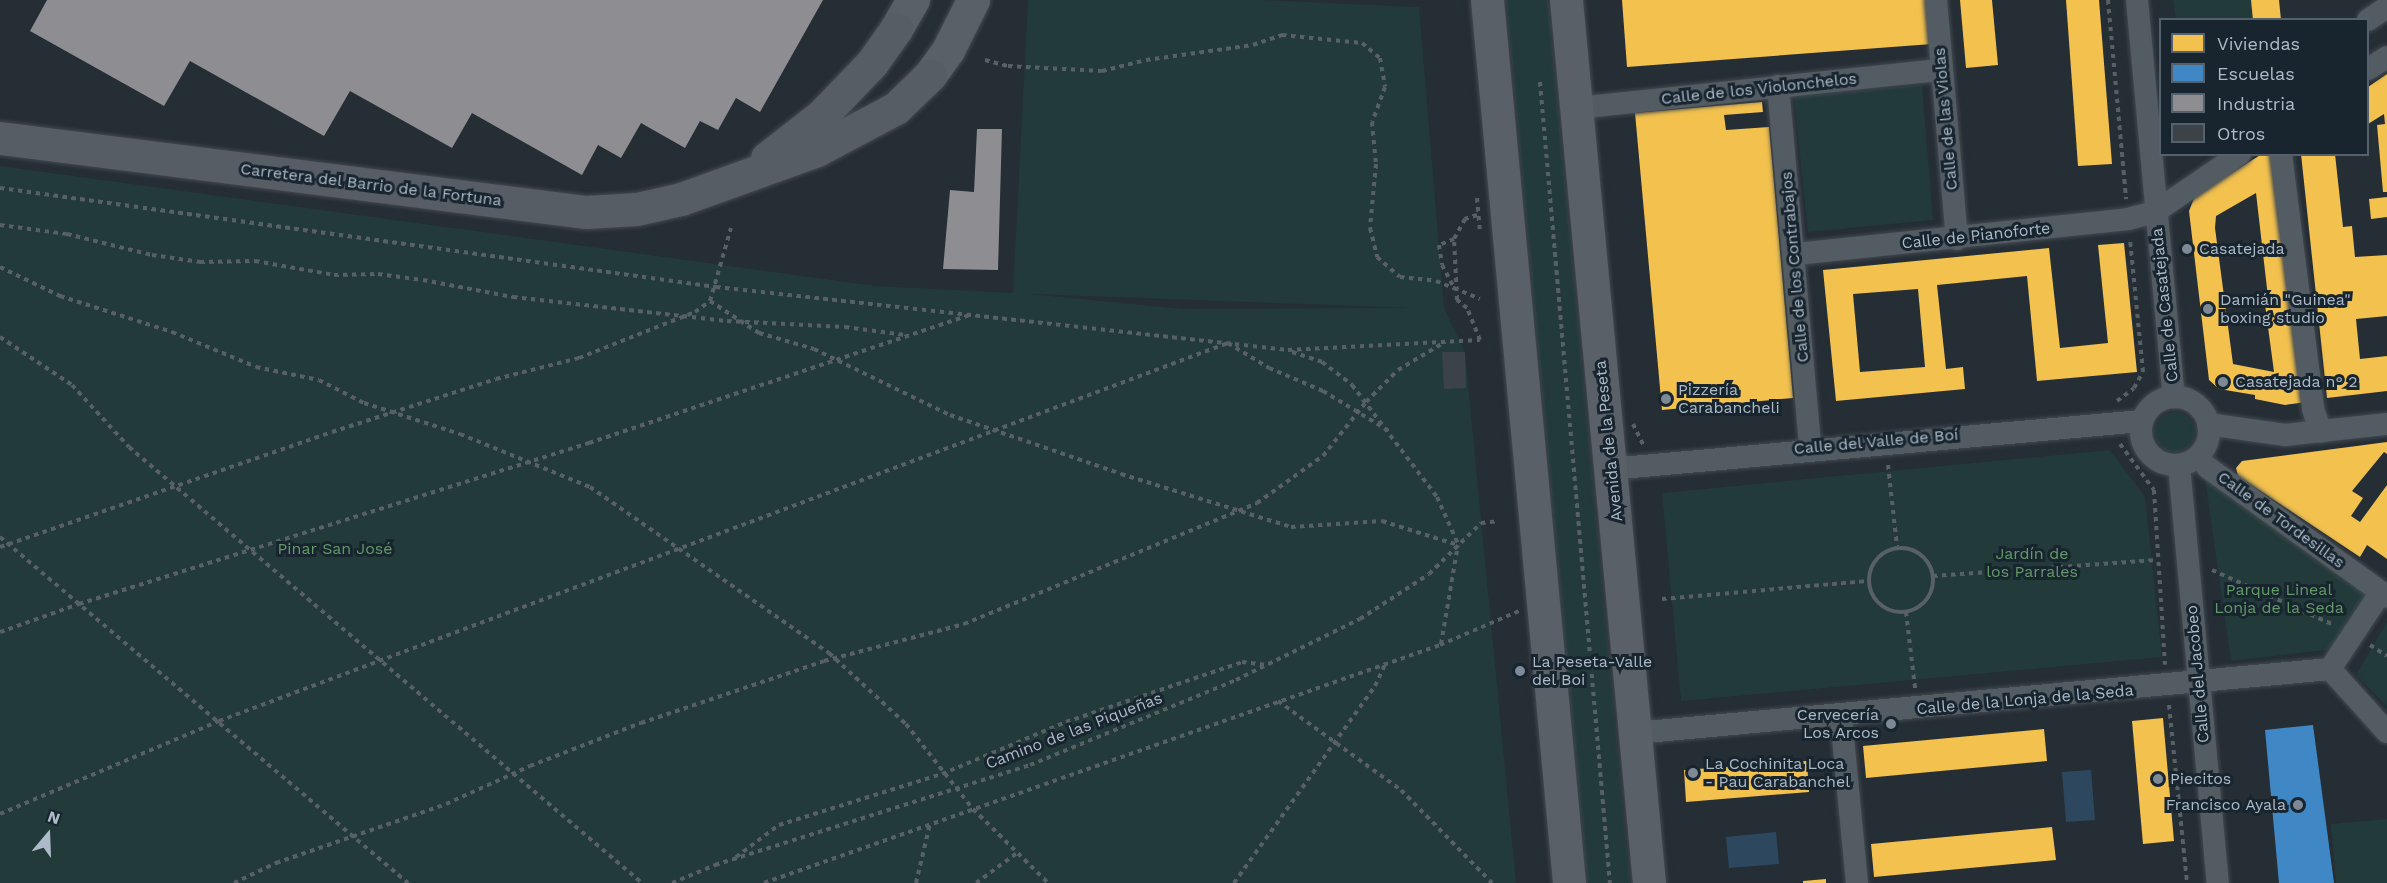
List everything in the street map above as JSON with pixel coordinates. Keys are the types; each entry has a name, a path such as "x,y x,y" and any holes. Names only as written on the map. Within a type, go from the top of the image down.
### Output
{"main road":[{"name":"Carretera del Barrio de la Fortuna","path":"896,29 882,64 886,79 898,85 930,75"},
{"name":"Carretera del Barrio de la Fortuna","path":"739,179 822,115 872,63 896,29"},
{"name":"Carretera del Barrio de la Fortuna","path":"0,138 586,212 637,209 739,179 817,150 896,108 930,75"}],"street":[{"name":"Carretera del Barrio de la Fortuna","path":"896,29 913,0"},
{"name":"Carretera del Barrio de la Fortuna","path":"930,75 948,50 973,0"},
{"path":"1487,0 1569,883"},
{"name":"Avenida de la Peseta","path":"1566,0 1649,883"},
{"name":"Calle de las Violas","path":"1936,0 1957,239"},
{"path":"2138,0 2157,156 2155,212"},
{"path":"2369,19 2387,7"},
{"path":"2369,68 2387,57"},
{"name":"Calle de los Violonchelos","path":"1577,108 1941,70"},
{"name":"Calle de los Contrabajos","path":"1778,86 1796,254 1810,448"},
{"path":"2155,212 2237,156"},
{"path":"2282,156 2313,410 2320,432"},
{"name":"Calle de Pianoforte","path":"1796,254 1957,239 2128,219 2155,212"},
{"name":"Calle de Casatejada","path":"2155,212 2174,398"},
{"path":"2174,398 2192,402 2208,424 2205,448 2195,459 2179,465 2157,460 2148,453 2140,432 2142,421 2154,404 2174,398"},
{"name":"Calle del Valle de Boí","path":"1610,469 1810,448 2142,421"},
{"path":"2208,424 2285,435 2387,424"},
{"name":"Calle del Jacobeo","path":"2179,465 2218,883"},
{"name":"Calle de Tordesillas","path":"2207,467 2386,595"},
{"name":"Calle de Tordesillas","path":"2330,669 2377,598 2386,595"},
{"path":"2330,669 2387,732"},
{"name":"Calle de la Lonja de la Seda","path":"1635,733 1918,710 2330,669"},
{"path":"1841,717 1857,883"}],"path":[{"path":"2108,0 2127,210"},
{"path":"985,60 1008,66 1102,72 1146,60 1253,45 1282,35 1362,43 1380,58 1385,87 1372,122 1376,164 1370,228 1377,257 1400,277 1417,282 1436,281 1480,299"},
{"path":"1540,82 1610,883"},
{"path":"0,188 716,287 1288,350 1480,340 1467,308 1457,300 1454,239 1465,219 1477,215"},
{"path":"0,225 67,234 152,255 200,262 255,261 334,275 378,274 513,297 682,316 908,335"},
{"path":"0,547 496,379 579,358 682,316 710,301 716,287 731,228"},
{"path":"2117,409 2116,401 2134,388 2143,372 2129,233"},
{"path":"1454,239 1439,245 1442,265 1456,290"},
{"path":"0,267 60,296 172,332 256,367 319,380 393,414 460,434 590,487 835,658 906,724 947,772 973,809 1048,883"},
{"path":"710,301 759,333 834,359 950,415 1121,474 1242,509 1291,526 1382,521 1458,545"},
{"path":"0,632 79,604 251,551 526,461 589,444 834,359 974,314"},
{"path":"0,337 72,385 129,447 642,883"},
{"path":"234,883 276,863 447,804 512,774 641,723 835,658 964,624 1257,503 1323,456 1366,402 1398,370 1446,342"},
{"path":"1228,343 1269,368 1323,391 1389,431"},
{"path":"0,814 219,721 1228,343"},
{"path":"1288,350 1322,362 1352,385 1437,497 1458,545 1440,645"},
{"path":"2118,434 2120,446 2154,490 2166,675"},
{"path":"1888,463 1897,547"},
{"name":"Camino de las Piqueñas","path":"672,883 733,859 1030,765 1265,665 1360,619 1429,574 1481,523 1499,521"},
{"path":"0,537 408,883"},
{"path":"1897,547 1917,552 1931,566 1933,576 1930,595 1916,609 1906,612 1885,608 1877,601 1869,581 1873,563 1897,547"},
{"path":"1933,576 2156,560"},
{"path":"2212,570 2340,628"},
{"path":"1662,599 1869,581"},
{"path":"764,883 1386,662 1440,645 1542,601"},
{"path":"1906,612 1918,710"},
{"path":"2367,643 2387,656"},
{"path":"733,859 779,825 947,772 1066,722 1232,665 1242,662 1265,665"},
{"path":"1234,883 1375,686 1386,662"},
{"path":"2168,697 2187,883"},
{"path":"1278,701 1401,790 1492,883"},
{"path":"916,883 930,824"},
{"path":"976,883 1017,853"}],"green space":[{"name":"Pinar San José","path":"1028,0 1261,0 1419,7 1444,308 1465,352 1516,883 0,883 0,166 876,286 1013,293","holes":["1030,294 1414,308 1183,309"]},
{"path":"1506,0 1548,0 1630,883 1587,883"},
{"path":"2173,0 2251,0 2253,18 2176,18"},
{"path":"1922,85 1933,220 1808,232 1794,96"},
{"path":"2175,412 2189,418 2195,432 2189,446 2175,452 2161,446 2155,432 2161,418"},
{"name":"Jardín de los Parrales","path":"2110,450 2145,497 2162,657 1681,701 1662,493"},
{"name":"Parque Lineal Lonja de la Seda","path":"2205,479 2369,592 2335,649 2231,661"},
{"name":"Parque Lineal Lonja de la Seda","path":"2387,622 2387,706 2356,675"},
{"path":"2387,819 2387,883 2336,883 2331,824"}],"water":[{"path":"2091,770 2095,820 2066,822 2062,772"},
{"path":"1776,832 1779,864 1729,868 1726,837"}],"building: Viviendas":[{"path":"1622,0 1929,0 1932,44 1627,67"},
{"path":"1960,0 1992,0 1998,65 1966,68"},
{"path":"2066,0 2099,0 2112,164 2078,166"},
{"path":"2251,0 2279,0 2281,18 2253,18"},
{"path":"2387,74 2387,192 2383,192 2377,125 2385,124 2384,114 2369,123 2369,86"},
{"path":"1762,102 1763,112 1724,115 1726,130 1769,127 1793,398 1662,410 1635,113"},
{"path":"2259,156 2272,156 2307,402 2285,405 2255,399 2255,395 2219,389 2209,380 2189,211 2195,196","holes":["2256,193 2268,297 2264,297 2274,372 2233,364 2215,228 2216,216"]},
{"path":"2301,156 2335,156 2343,227 2352,226 2355,257 2387,255 2387,316 2356,319 2360,359 2387,356 2387,391 2327,398"},
{"path":"2387,197 2387,217 2371,219 2369,199"},
{"path":"2124,243 2137,372 2037,381 2027,276 1937,285 1946,369 1963,367 1965,389 1836,401 1823,270 2049,248 2060,348 2108,343 2098,245","holes":["1918,289 1925,367 1860,372 1853,294"]},
{"path":"2387,442 2387,454 2384,452 2352,491 2363,498 2351,516 2360,522 2387,485 2387,559 2367,545 2360,557 2238,476 2236,468 2242,461"},
{"path":"2163,718 2174,841 2143,844 2132,721"},
{"path":"2044,729 2047,761 1866,778 1863,746"},
{"path":"1807,761 1809,792 1686,802 1684,770"},
{"path":"2052,827 2056,860 1874,877 1871,844"},
{"path":"1826,879 1826,883 1803,883 1803,881"}],"building: Escuelas":[{"name":"Francisco Ayala","path":"2313,725 2334,883 2279,883 2265,730"}],"building: Industria":[{"path":"47,0 823,0 760,112 736,98 718,130 700,121 685,148 641,123 621,158 598,145 582,175 472,113 452,148 350,91 324,136 190,61 164,106 30,31"},
{"path":"977,129 1002,129 998,270 943,269 950,190 974,192"}],"building: Otros":[{"path":"1442,352 1465,352 1466,388 1444,389"}],"place":[{"name":"Casatejada","path":"2187,249"},
{"name":"Damián \"Guinea\" boxing studio","path":"2208,309"},
{"name":"Casatejada n° 2","path":"2223,382"},
{"name":"Pizzería Carabancheli","path":"1666,399"},
{"name":"La Peseta-Valle del Boi","path":"1520,671"},
{"name":"Cervecería Los Arcos","path":"1891,724"},
{"name":"La Cochinita Loca - Pau Carabanchel","path":"1693,773"},
{"name":"Piecitos","path":"2158,779"},
{"name":"Francisco Ayala","path":"2298,805"}]}
